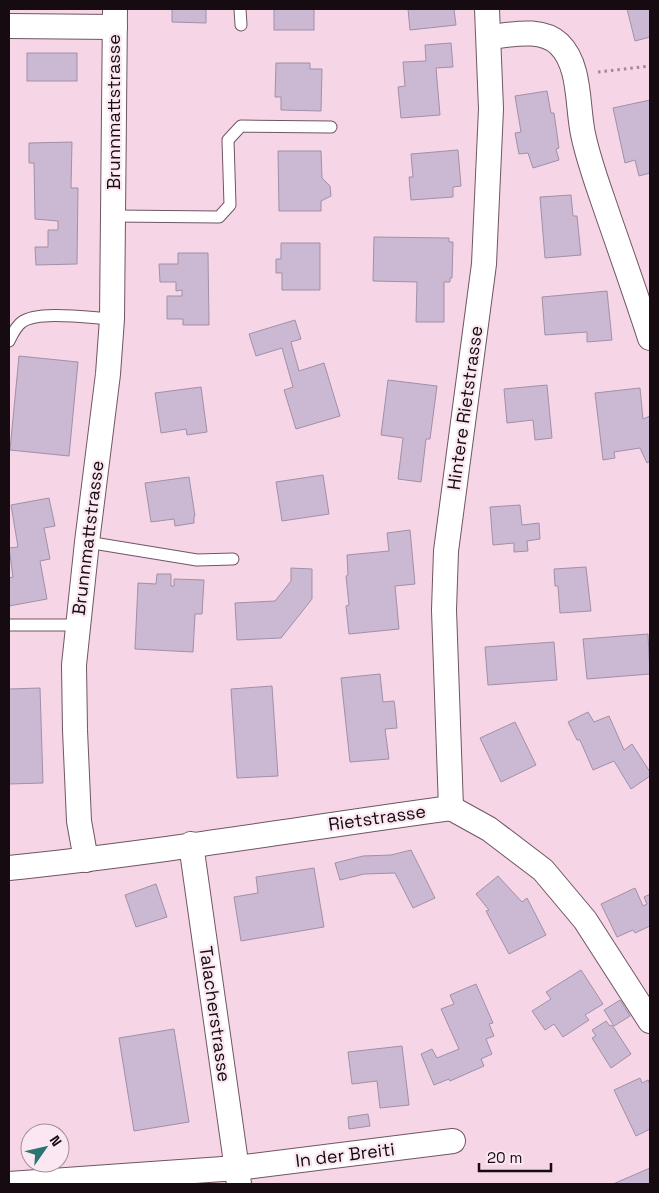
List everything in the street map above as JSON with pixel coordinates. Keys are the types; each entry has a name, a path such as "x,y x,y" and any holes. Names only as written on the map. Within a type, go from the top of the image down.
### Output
{"street":[{"name":"Hintere Rietstrasse","path":"451,808 444,610 446,551 484,264 491,109 487,9"},
{"path":"9,26 115,18"},
{"name":"Brunnmattstrasse","path":"86,860 79,821 74,664 108,374 112,319 115,18"},
{"path":"489,38 530,33 543,35 558,42 568,53 575,75 583,134 592,168 650,338"},
{"name":"Rietstrasse","path":"9,868 86,860 451,808 489,829 543,870 641,991 650,1021"},
{"name":"Talacherstrasse","path":"191,844 238,1176"},
{"name":"In der Breiti","path":"9,1184 238,1176 453,1141"}],"lane":[{"path":"240,9 241,25"},
{"path":"114,216 219,217 230,205 228,140 241,126 330,127"},
{"path":"9,341 15,329 22,321 43,315 112,319"},
{"path":"87,542 197,560 233,560"},
{"path":"9,625 78,625"}],"path":[{"path":"575,75 650,66"}],"building":[{"path":"172,9 206,9 206,23 172,22"},
{"path":"274,9 314,9 314,30 274,30"},
{"path":"408,9 454,9 456,25 410,30"},
{"path":"627,9 650,9 650,37 635,41"},
{"path":"451,43 453,67 436,68 440,115 401,118 398,87 405,86 403,62 426,61 425,45"},
{"path":"27,53 77,53 77,81 27,81"},
{"path":"276,63 310,63 310,69 322,69 321,111 281,110 281,97 275,97"},
{"path":"547,91 551,113 554,113 559,148 556,149 559,160 533,168 528,153 519,154 515,133 521,132 515,96"},
{"path":"650,100 650,173 639,176 635,160 625,163 613,108"},
{"path":"72,142 71,188 78,188 77,264 36,265 35,247 48,247 48,230 58,230 58,221 35,219 34,163 29,163 29,143"},
{"path":"458,150 461,186 453,187 453,197 411,200 409,177 413,177 411,154"},
{"path":"278,151 321,151 322,178 330,186 331,196 321,201 321,211 279,211"},
{"path":"571,195 573,216 577,216 581,255 545,258 540,197"},
{"path":"374,237 449,238 449,242 453,242 452,278 450,278 450,282 444,282 444,322 416,322 417,282 373,281"},
{"path":"281,243 320,243 320,290 282,290 282,273 276,273 276,259 281,259"},
{"path":"178,253 208,253 209,325 183,325 183,319 167,319 167,296 182,296 182,290 176,291 176,282 160,282 159,264 178,264"},
{"path":"607,291 612,340 587,342 587,332 545,335 542,297"},
{"path":"295,320 301,339 291,342 299,371 324,363 340,416 296,429 284,390 293,387 282,348 256,356 249,334"},
{"path":"19,356 78,362 69,456 10,450"},
{"path":"388,380 437,386 430,439 426,439 421,482 398,479 403,438 381,435"},
{"path":"547,385 552,438 535,440 533,420 507,423 504,389"},
{"path":"201,387 207,432 187,435 186,429 161,433 155,393"},
{"path":"640,388 643,419 650,416 650,461 647,463 640,448 614,452 615,458 603,460 595,393"},
{"path":"323,475 329,514 282,521 276,482"},
{"path":"189,477 195,516 194,523 175,526 174,519 151,522 145,483"},
{"path":"49,498 55,526 44,528 50,559 40,561 47,599 9,606 9,578 13,577 9,548 18,547 11,505"},
{"path":"520,505 522,525 539,523 540,539 527,541 528,551 514,552 514,543 493,545 490,507"},
{"path":"410,530 415,584 395,586 399,629 349,634 346,606 349,605 346,576 348,575 347,555 389,551 387,533"},
{"path":"586,567 591,611 560,613 558,586 555,586 554,569"},
{"path":"291,568 312,569 312,599 281,638 237,640 235,603 275,601 291,581"},
{"path":"157,574 171,574 171,586 174,586 174,579 204,580 202,614 195,614 193,652 135,649 138,583 156,584"},
{"path":"648,634 650,674 587,679 583,639"},
{"path":"554,642 557,680 488,685 485,647"},
{"path":"380,674 383,702 394,701 395,707 397,728 385,729 389,759 350,762 341,678"},
{"path":"272,686 278,776 237,778 231,689"},
{"path":"40,688 43,783 9,784 9,689"},
{"path":"588,712 594,722 609,716 624,750 632,744 650,772 650,776 631,789 614,761 593,770 580,740 577,740 568,722"},
{"path":"515,722 536,765 501,782 480,738"},
{"path":"411,850 435,898 413,908 395,873 364,874 340,880 335,863 363,856 391,855"},
{"path":"314,868 324,927 241,941 234,897 258,893 256,877"},
{"path":"498,876 522,902 527,898 546,935 509,954 486,911 489,910 476,894"},
{"path":"156,884 167,917 136,927 125,895"},
{"path":"635,888 643,906 647,904 644,897 650,894 650,926 635,933 633,930 617,937 601,904"},
{"path":"581,970 603,1004 585,1015 589,1020 563,1037 554,1024 545,1030 532,1011 551,999 546,992"},
{"path":"476,984 493,1023 489,1024 494,1036 486,1039 492,1054 481,1059 484,1066 450,1081 449,1079 434,1085 421,1054 432,1049 437,1058 459,1049 441,1009 454,1004 450,995"},
{"path":"620,1000 630,1016 614,1026 604,1010"},
{"path":"606,1021 610,1026 612,1025 631,1054 611,1068 592,1038 596,1036 592,1030"},
{"path":"174,1029 189,1122 134,1131 119,1038"},
{"path":"402,1046 409,1105 380,1108 377,1081 352,1084 348,1052"},
{"path":"640,1078 642,1083 648,1080 650,1085 650,1129 636,1136 614,1090"},
{"path":"368,1114 370,1126 349,1129 348,1117"},
{"path":"650,1168 650,1184 613,1184"}]}
